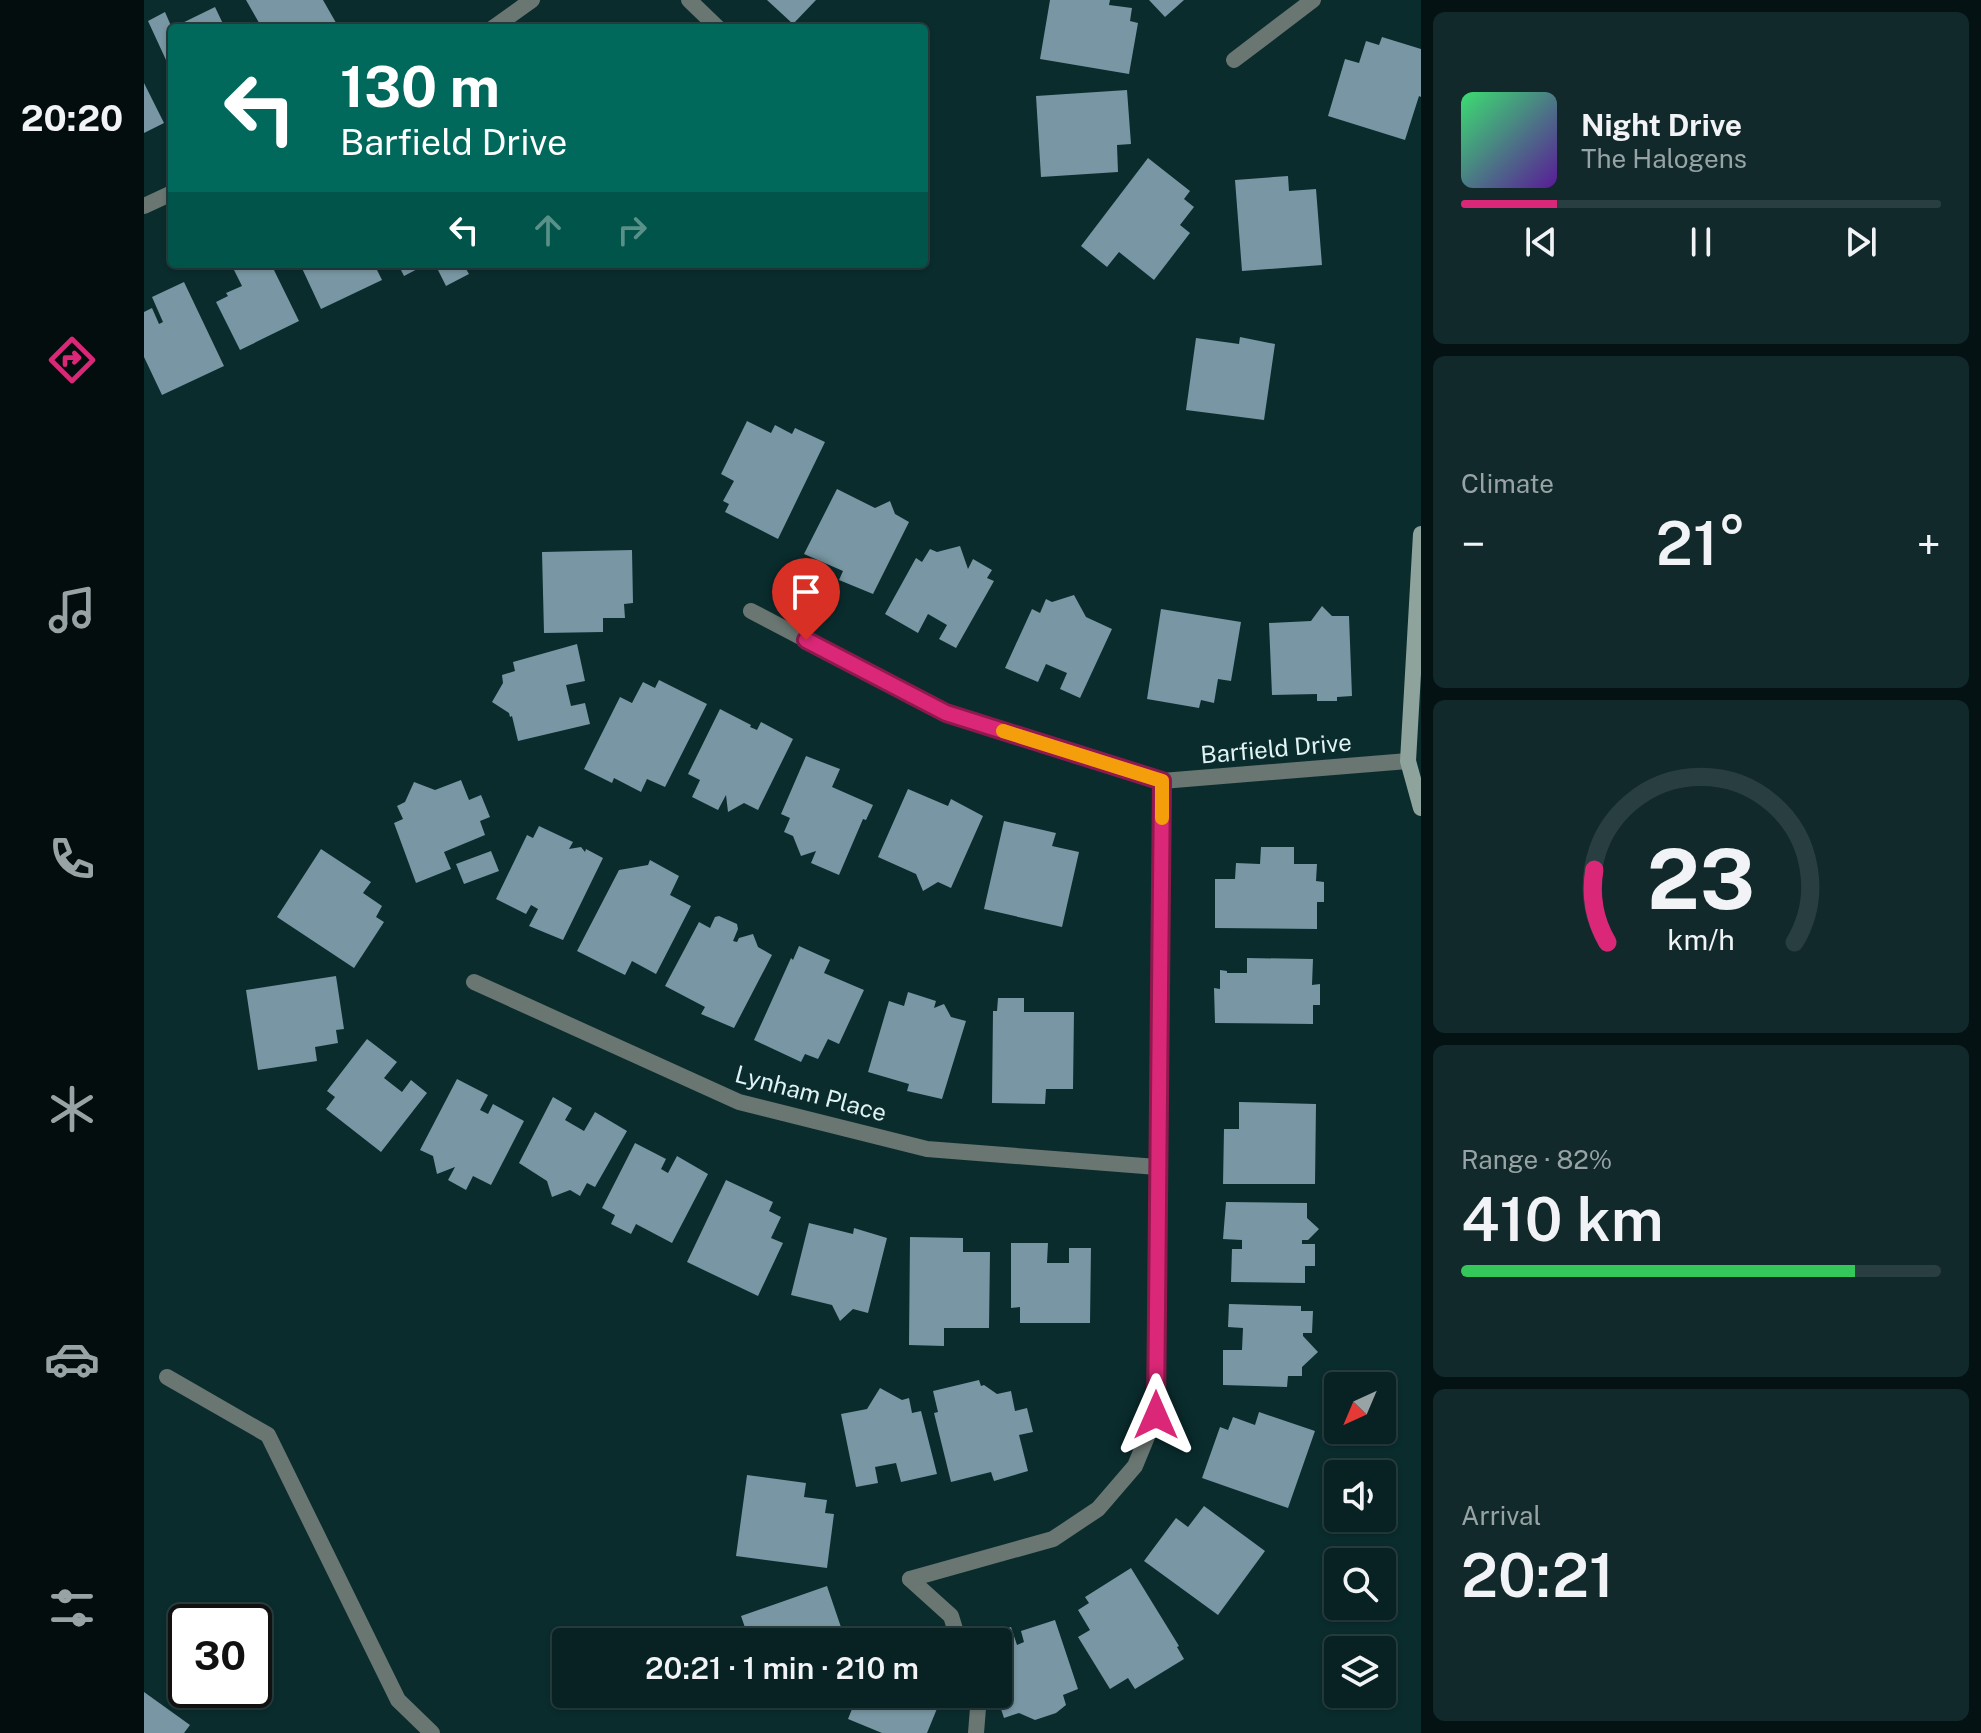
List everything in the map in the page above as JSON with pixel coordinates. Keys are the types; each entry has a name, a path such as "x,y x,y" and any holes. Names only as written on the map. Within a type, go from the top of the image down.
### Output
{"street":[{"path":"499,24 532,0"},
{"path":"689,0 714,24"},
{"path":"1234,60 1313,0"},
{"path":"144,206 168,195"},
{"path":"1421,534 1408,761 1421,808"},
{"name":"Barfield Drive","path":"751,611 946,713 1162,781 1408,761"},
{"path":"955,1628 951,1616 910,1579 1053,1539 1098,1509 1135,1466 1156,1415 1162,781"},
{"name":"Lynham Place","path":"474,982 739,1102 927,1149 1157,1167"},
{"path":"167,1377 268,1435 398,1700 432,1733"},
{"path":"976,1733 978,1708"}],"building":[{"path":"246,0 323,0 337,24 260,24"},
{"path":"767,0 816,0 793,24"},
{"path":"1050,0 1110,0 1109,5 1132,8 1130,21 1138,23 1129,74 1040,59"},
{"path":"1149,0 1184,0 1165,17"},
{"path":"215,7 223,24 180,24"},
{"path":"165,12 170,24 168,64 148,21"},
{"path":"1382,37 1421,49 1421,97 1405,140 1328,116 1345,59 1359,63 1366,41 1379,45"},
{"path":"144,83 164,123 144,133"},
{"path":"1127,90 1131,144 1117,145 1118,172 1041,177 1036,96"},
{"path":"1148,158 1190,191 1184,199 1194,207 1180,225 1190,233 1154,280 1119,252 1107,267 1081,246"},
{"path":"1288,176 1289,191 1316,189 1322,265 1242,271 1235,180"},
{"path":"233,268 273,268 299,321 240,350 216,302 228,296 226,293 242,286"},
{"path":"302,268 376,268 382,280 321,309"},
{"path":"400,268 419,268 404,276"},
{"path":"437,268 465,268 469,274 446,286"},
{"path":"184,282 224,366 162,395 144,357 144,312 152,308 159,324 163,322 152,297"},
{"path":"1240,337 1275,344 1264,420 1186,410 1196,338 1239,344"},
{"path":"747,421 771,433 775,425 792,434 795,428 825,442 778,539 725,512 729,504 723,501 734,481 721,474"},
{"path":"837,489 875,508 890,501 895,514 909,522 873,594 839,580 843,571 804,554"},
{"path":"960,546 968,569 973,559 992,570 987,578 994,581 956,648 939,639 947,625 928,614 918,633 885,614 916,558 922,562 930,549 937,552"},
{"path":"632,550 633,603 624,604 625,618 603,618 603,632 544,633 542,552"},
{"path":"1074,595 1086,617 1112,629 1080,698 1060,689 1067,673 1046,664 1038,682 1005,668 1032,609 1040,613 1046,599 1052,602"},
{"path":"1322,606 1332,616 1349,616 1352,696 1337,697 1337,701 1317,701 1317,694 1272,695 1269,623 1311,621"},
{"path":"1161,609 1241,622 1231,681 1218,679 1214,703 1201,700 1199,708 1147,699"},
{"path":"577,644 585,681 566,685 571,706 585,703 590,724 518,741 512,716 492,702 503,683 502,675 515,671 513,662"},
{"path":"659,680 707,704 665,787 647,779 641,792 614,778 612,783 584,769 620,697 632,703 643,682 655,688"},
{"path":"720,709 757,730 761,722 793,739 758,810 744,803 728,812 726,795 718,810 692,797 700,780 688,774"},
{"path":"806,756 840,769 832,787 873,805 866,820 863,819 839,875 811,863 816,851 801,856 793,836 784,832 790,818 781,814"},
{"path":"461,780 469,800 481,795 490,817 480,821 485,835 444,852 451,869 416,883 394,823 403,819 397,806 405,802 414,782 435,790"},
{"path":"908,789 948,806 951,799 983,816 951,888 938,882 923,891 916,874 878,857"},
{"path":"1004,821 1056,833 1052,846 1079,852 1062,927 984,909"},
{"path":"539,826 573,842 569,849 581,847 585,852 586,849 603,858 563,940 529,926 538,909 531,905 526,914 496,899 527,835 533,838"},
{"path":"1261,847 1294,847 1294,864 1317,864 1316,881 1324,882 1324,902 1317,902 1317,929 1215,928 1215,879 1235,879 1236,863 1260,864"},
{"path":"321,849 371,882 363,893 382,906 376,917 384,922 354,968 277,917"},
{"path":"491,851 499,871 464,884 456,864"},
{"path":"650,860 679,876 670,895 691,906 656,974 632,961 625,975 577,951 619,870 648,865"},
{"path":"715,917 737,924 733,941 753,934 758,947 772,955 734,1028 701,1014 705,1007 665,986 699,922 710,928"},
{"path":"799,946 830,960 824,973 864,990 839,1044 828,1039 818,1059 805,1054 801,1062 754,1040"},
{"path":"1247,958 1313,959 1312,985 1320,984 1320,1005 1313,1005 1313,1024 1215,1023 1214,988 1220,989 1220,970 1247,973"},
{"path":"336,976 344,1029 336,1030 338,1043 315,1047 317,1061 258,1070 246,990"},
{"path":"908,992 936,1001 934,1008 944,1004 951,1017 966,1021 942,1099 907,1091 909,1084 868,1072 889,1001 904,1006"},
{"path":"998,998 1024,998 1024,1012 1074,1012 1073,1089 1046,1089 1045,1104 992,1103 993,1011 997,1011"},
{"path":"367,1039 397,1062 384,1078 402,1092 411,1080 427,1093 381,1152 326,1109 335,1097 327,1091"},
{"path":"457,1079 488,1095 480,1110 488,1114 493,1104 524,1121 491,1185 473,1176 466,1190 448,1180 455,1167 437,1174 433,1156 420,1150"},
{"path":"553,1097 572,1108 565,1120 584,1131 595,1112 627,1131 595,1187 587,1183 580,1196 570,1190 552,1197 547,1181 519,1163"},
{"path":"1239,1102 1316,1104 1315,1184 1223,1184 1224,1129 1239,1129"},
{"path":"635,1143 666,1159 661,1169 668,1173 677,1156 708,1174 672,1243 636,1224 631,1234 611,1224 615,1215 602,1208"},
{"path":"726,1180 773,1202 769,1211 781,1217 771,1238 783,1243 758,1296 687,1262"},
{"path":"1226,1202 1307,1203 1307,1218 1319,1229 1308,1240 1302,1240 1302,1244 1315,1244 1315,1266 1305,1266 1305,1283 1231,1282 1232,1249 1242,1249 1242,1240 1223,1239"},
{"path":"809,1223 853,1234 854,1228 887,1238 868,1313 853,1309 840,1321 832,1305 791,1295"},
{"path":"910,1237 963,1238 963,1252 990,1252 989,1328 944,1328 944,1346 909,1345"},
{"path":"1011,1243 1048,1243 1047,1263 1069,1263 1069,1248 1091,1248 1090,1323 1020,1323 1020,1307 1011,1308"},
{"path":"1229,1304 1301,1306 1301,1311 1313,1311 1312,1333 1303,1333 1303,1336 1318,1352 1302,1367 1302,1376 1288,1376 1287,1387 1223,1385 1223,1350 1242,1350 1243,1328 1228,1327"},
{"path":"979,1380 981,1386 997,1394 1011,1391 1015,1411 1027,1408 1033,1432 1019,1435 1028,1471 994,1481 991,1472 951,1482 934,1413 938,1412 933,1391"},
{"path":"880,1388 902,1400 909,1398 912,1413 921,1411 937,1474 901,1482 896,1463 875,1467 878,1483 856,1487 841,1414 867,1409"},
{"path":"1259,1412 1315,1431 1288,1508 1202,1478 1220,1427 1228,1430 1233,1417 1255,1425"},
{"path":"747,1475 806,1483 804,1497 827,1500 825,1513 834,1514 827,1568 736,1556"},
{"path":"1204,1506 1265,1551 1218,1615 1144,1561 1176,1518 1188,1527"},
{"path":"1131,1568 1184,1659 1135,1689 1128,1678 1110,1689 1078,1637 1090,1630 1078,1610 1089,1603 1085,1597"},
{"path":"827,1586 841,1628 745,1628 741,1616"},
{"path":"1055,1620 1078,1689 1063,1695 1066,1705 1056,1713 1035,1720 1019,1713 1004,1718 1001,1708 1012,1708 1012,1630 1017,1645 1024,1642 1021,1631"},
{"path":"144,1692 190,1725 184,1733 144,1733"},
{"path":"852,1708 937,1708 927,1733 882,1733 848,1719"}],"slow traffic":[{"path":"1003,731 1162,781 1162,818"}],"route":[{"path":"806,640 946,713 1162,781 1156,1415"}]}
